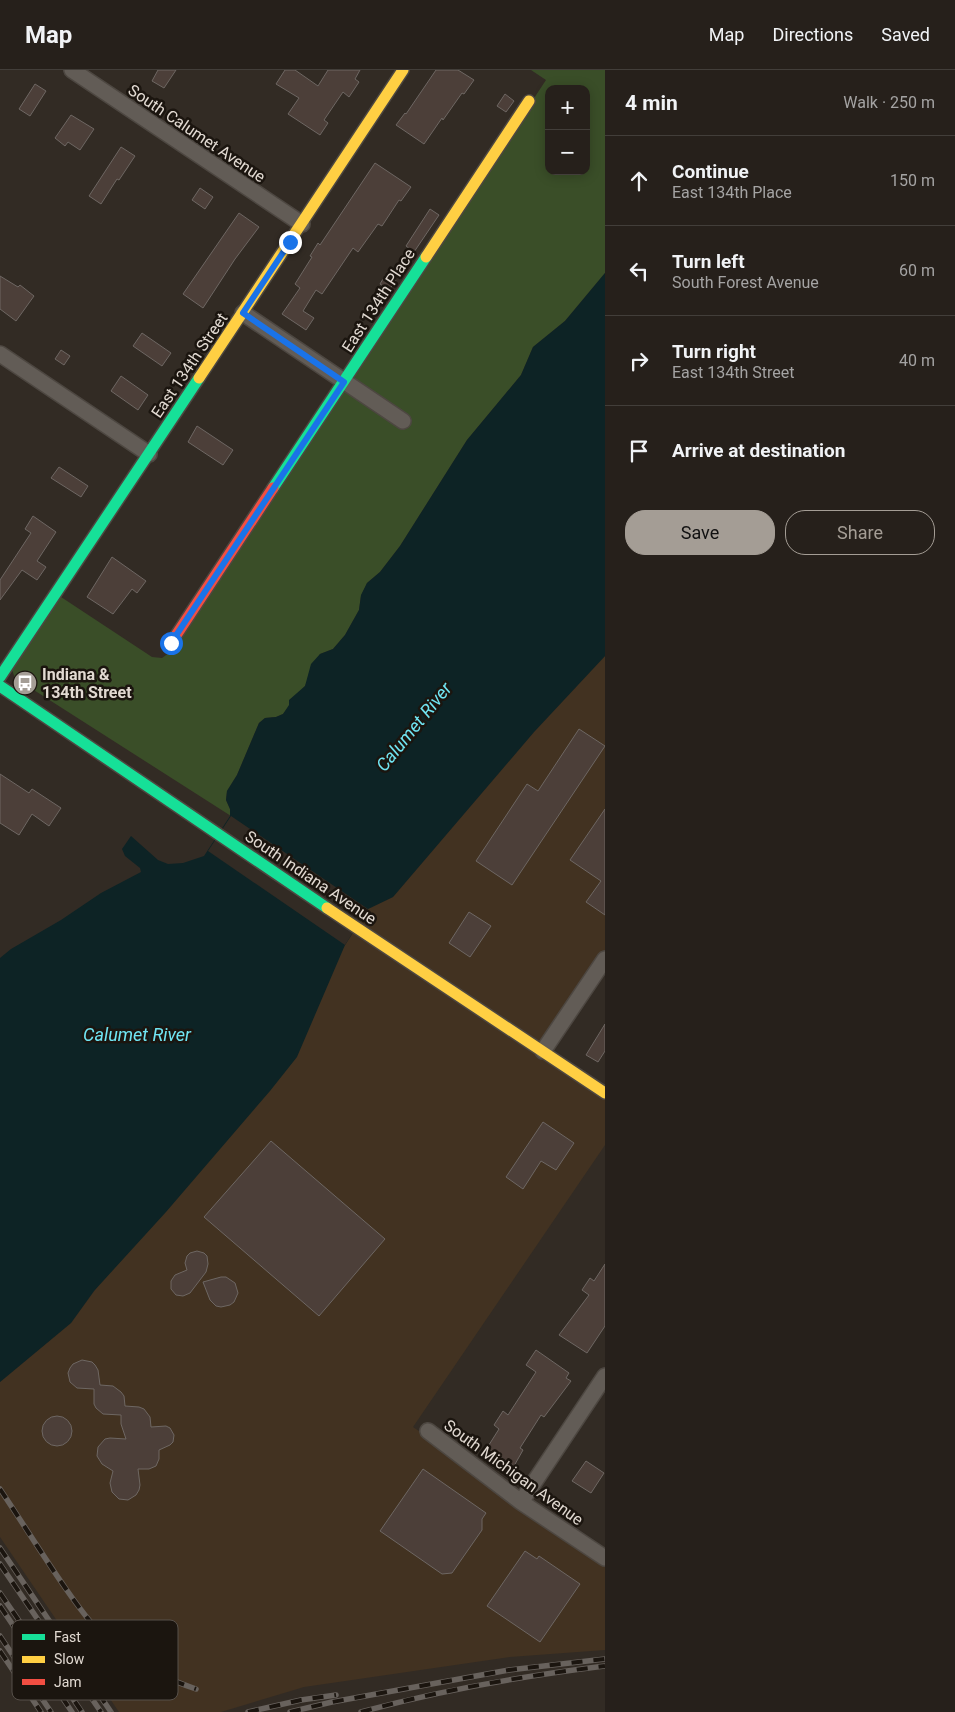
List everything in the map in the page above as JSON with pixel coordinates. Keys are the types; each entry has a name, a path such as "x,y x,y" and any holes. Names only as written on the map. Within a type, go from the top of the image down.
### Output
{"street":[{"name":"South Calumet Avenue","path":"72,70 302,224"},
{"name":"East 134th Street","path":"0,677 403,70"},
{"name":"East 134th Place","path":"171,643 529,100"},
{"path":"243,313 403,421"},
{"path":"0,354 149,454"},
{"name":"South Indiana Avenue","path":"0,686 218,835 605,1093"},
{"path":"543,1051 605,959"},
{"path":"521,1502 605,1376"},
{"name":"South Michigan Avenue","path":"428,1431 521,1502 605,1558"}],"shaded area":[{"path":"605,656 605,952 538,1052 605,1098 605,1145 413,1427 605,1557 605,1650 510,1657 304,1687 221,1712 119,1712 111,1700 178,1700 178,1620 56,1620 0,1537 0,1382 71,1323 345,945 368,909 393,897 534,732"}],"green space":[{"path":"531,70 605,70 605,273 565,321 533,347 521,375 467,440 400,546 380,572 367,583 361,596 359,610 345,635 333,649 320,654 305,686 283,714 265,718 259,723 237,775 227,791 226,800 231,816 15,678 12,670 61,597 152,657 162,658 169,653 546,80"}],"water":[{"name":"Calumet River","path":"605,273 605,656 534,732 393,897 368,909 345,945 297,1057 270,1091 166,1212 94,1291 71,1323 0,1382 0,958 11,949 61,920 101,893 141,872 140,868 125,856 122,849 131,836 158,860 168,864 183,863 204,856 230,816 230,809 226,800 227,791 237,775 259,723 265,718 283,714 289,705 289,700 305,686 311,664 320,654 333,649 345,635 359,610 361,595 367,583 380,572 400,546 467,440 521,375 533,347 565,321"}],"pier":[{"path":"231,816 368,909 345,945 208,851"}],"building":[{"path":"158,70 176,70 164,88 152,81"},
{"path":"285,70 295,70 318,86 328,70 360,70 355,79 359,82 349,97 343,92 324,120 328,123 320,135 288,114 299,98 276,84"},
{"path":"436,70 458,70 474,80 464,94 462,93 443,120 442,118 424,144 396,125 406,114"},
{"path":"35,84 46,91 30,116 19,109"},
{"path":"505,94 514,101 506,112 497,106"},
{"path":"71,115 94,129 80,150 68,142 65,146 55,138"},
{"path":"121,147 135,156 101,204 89,196"},
{"path":"375,163 411,187 401,201 399,200 382,226 378,224 358,252 353,248 322,294 316,290 303,311 314,318 306,330 282,314 300,288 295,284 312,257 310,256 318,243 320,245"},
{"path":"200,188 213,197 205,209 192,200"},
{"path":"430,209 439,215 414,252 406,246"},
{"path":"239,213 259,227 235,259 203,308 183,294"},
{"path":"386,274 396,280 389,290 380,284"},
{"path":"0,276 18,287 20,285 34,296 16,321 0,309"},
{"path":"142,333 171,353 162,366 133,346"},
{"path":"61,350 70,356 64,365 55,359"},
{"path":"121,376 148,395 138,410 111,391"},
{"path":"197,426 233,450 223,465 188,442"},
{"path":"59,467 88,486 81,497 51,478"},
{"path":"33,516 56,532 37,561 46,567 37,580 22,570 0,600 0,580 31,533 25,529"},
{"path":"112,557 146,581 137,593 132,589 113,614 87,597"},
{"path":"579,729 605,746 512,885 476,861 527,784 538,791"},
{"path":"0,774 29,793 32,789 61,808 49,826 32,814 19,835 0,823"},
{"path":"605,809 605,915 586,902 601,881 570,860"},
{"path":"469,912 491,926 470,957 449,943"},
{"path":"605,1024 605,1051 598,1062 586,1055"},
{"path":"543,1122 574,1143 556,1170 541,1161 523,1189 506,1177"},
{"path":"271,1141 385,1239 319,1316 204,1217"},
{"path":"197,1251 207,1256 206,1272 190,1293 183,1296 176,1295 171,1289 171,1281 175,1275 187,1270 185,1263 187,1256"},
{"path":"605,1264 605,1326 587,1353 559,1335 589,1295 582,1290 590,1278 594,1281"},
{"path":"226,1277 235,1283 238,1293 234,1302 221,1307 216,1306 210,1300 203,1282"},
{"path":"536,1350 569,1373 566,1378 571,1381 544,1417 541,1415 520,1448 523,1450 514,1466 487,1448 499,1429 494,1425 503,1411 508,1415 536,1372 526,1365"},
{"path":"82,1360 92,1362 95,1365 98,1370 100,1385 113,1386 121,1392 124,1396 125,1406 144,1409 150,1417 151,1427 166,1426 170,1428 174,1435 173,1442 170,1445 159,1450 159,1459 156,1466 149,1469 138,1469 139,1490 136,1495 128,1500 119,1499 112,1492 110,1483 113,1471 102,1464 97,1456 98,1447 105,1439 126,1439 121,1424 121,1415 103,1414 94,1404 94,1389 77,1388 70,1382 68,1373 70,1368 73,1364"},
{"path":"57,1416 68,1420 72,1431 68,1442 57,1446 46,1442 42,1431 46,1420"},
{"path":"586,1461 604,1473 591,1493 572,1481"},
{"path":"423,1469 486,1513 482,1519 482,1530 452,1573 442,1574 380,1531"},
{"path":"525,1551 537,1559 539,1556 580,1584 540,1642 487,1606"}],"railway":[{"path":"0,1489 72,1598 89,1620"},
{"path":"0,1548 49,1620"},
{"path":"0,1564 38,1620"},
{"path":"0,1593 19,1620"},
{"path":"0,1606 12,1624"},
{"path":"0,1636 12,1654"},
{"path":"0,1651 12,1669"},
{"path":"290,1712 332,1702 509,1670 605,1659"},
{"path":"361,1712 482,1684 605,1666"},
{"path":"178,1682 196,1689"},
{"path":"248,1712 301,1700 336,1695"},
{"path":"33,1700 41,1712"},
{"path":"43,1700 51,1712"},
{"path":"64,1700 72,1712"},
{"path":"74,1700 82,1712"},
{"path":"93,1700 101,1712"},
{"path":"103,1700 111,1712"}],"traffic: fast":[{"path":"273,488 426,257"},
{"path":"0,677 199,378"},
{"path":"0,686 327,908"}],"traffic: slow":[{"path":"199,378 403,70"},
{"path":"426,257 529,101"},
{"path":"327,908 605,1093"}],"traffic: jam":[{"path":"171,643 273,488"}],"place":[{"name":"Indiana & 134th Street","path":"25,683"}],"route":[{"path":"171,643 344,382 243,313 290,242"}]}
